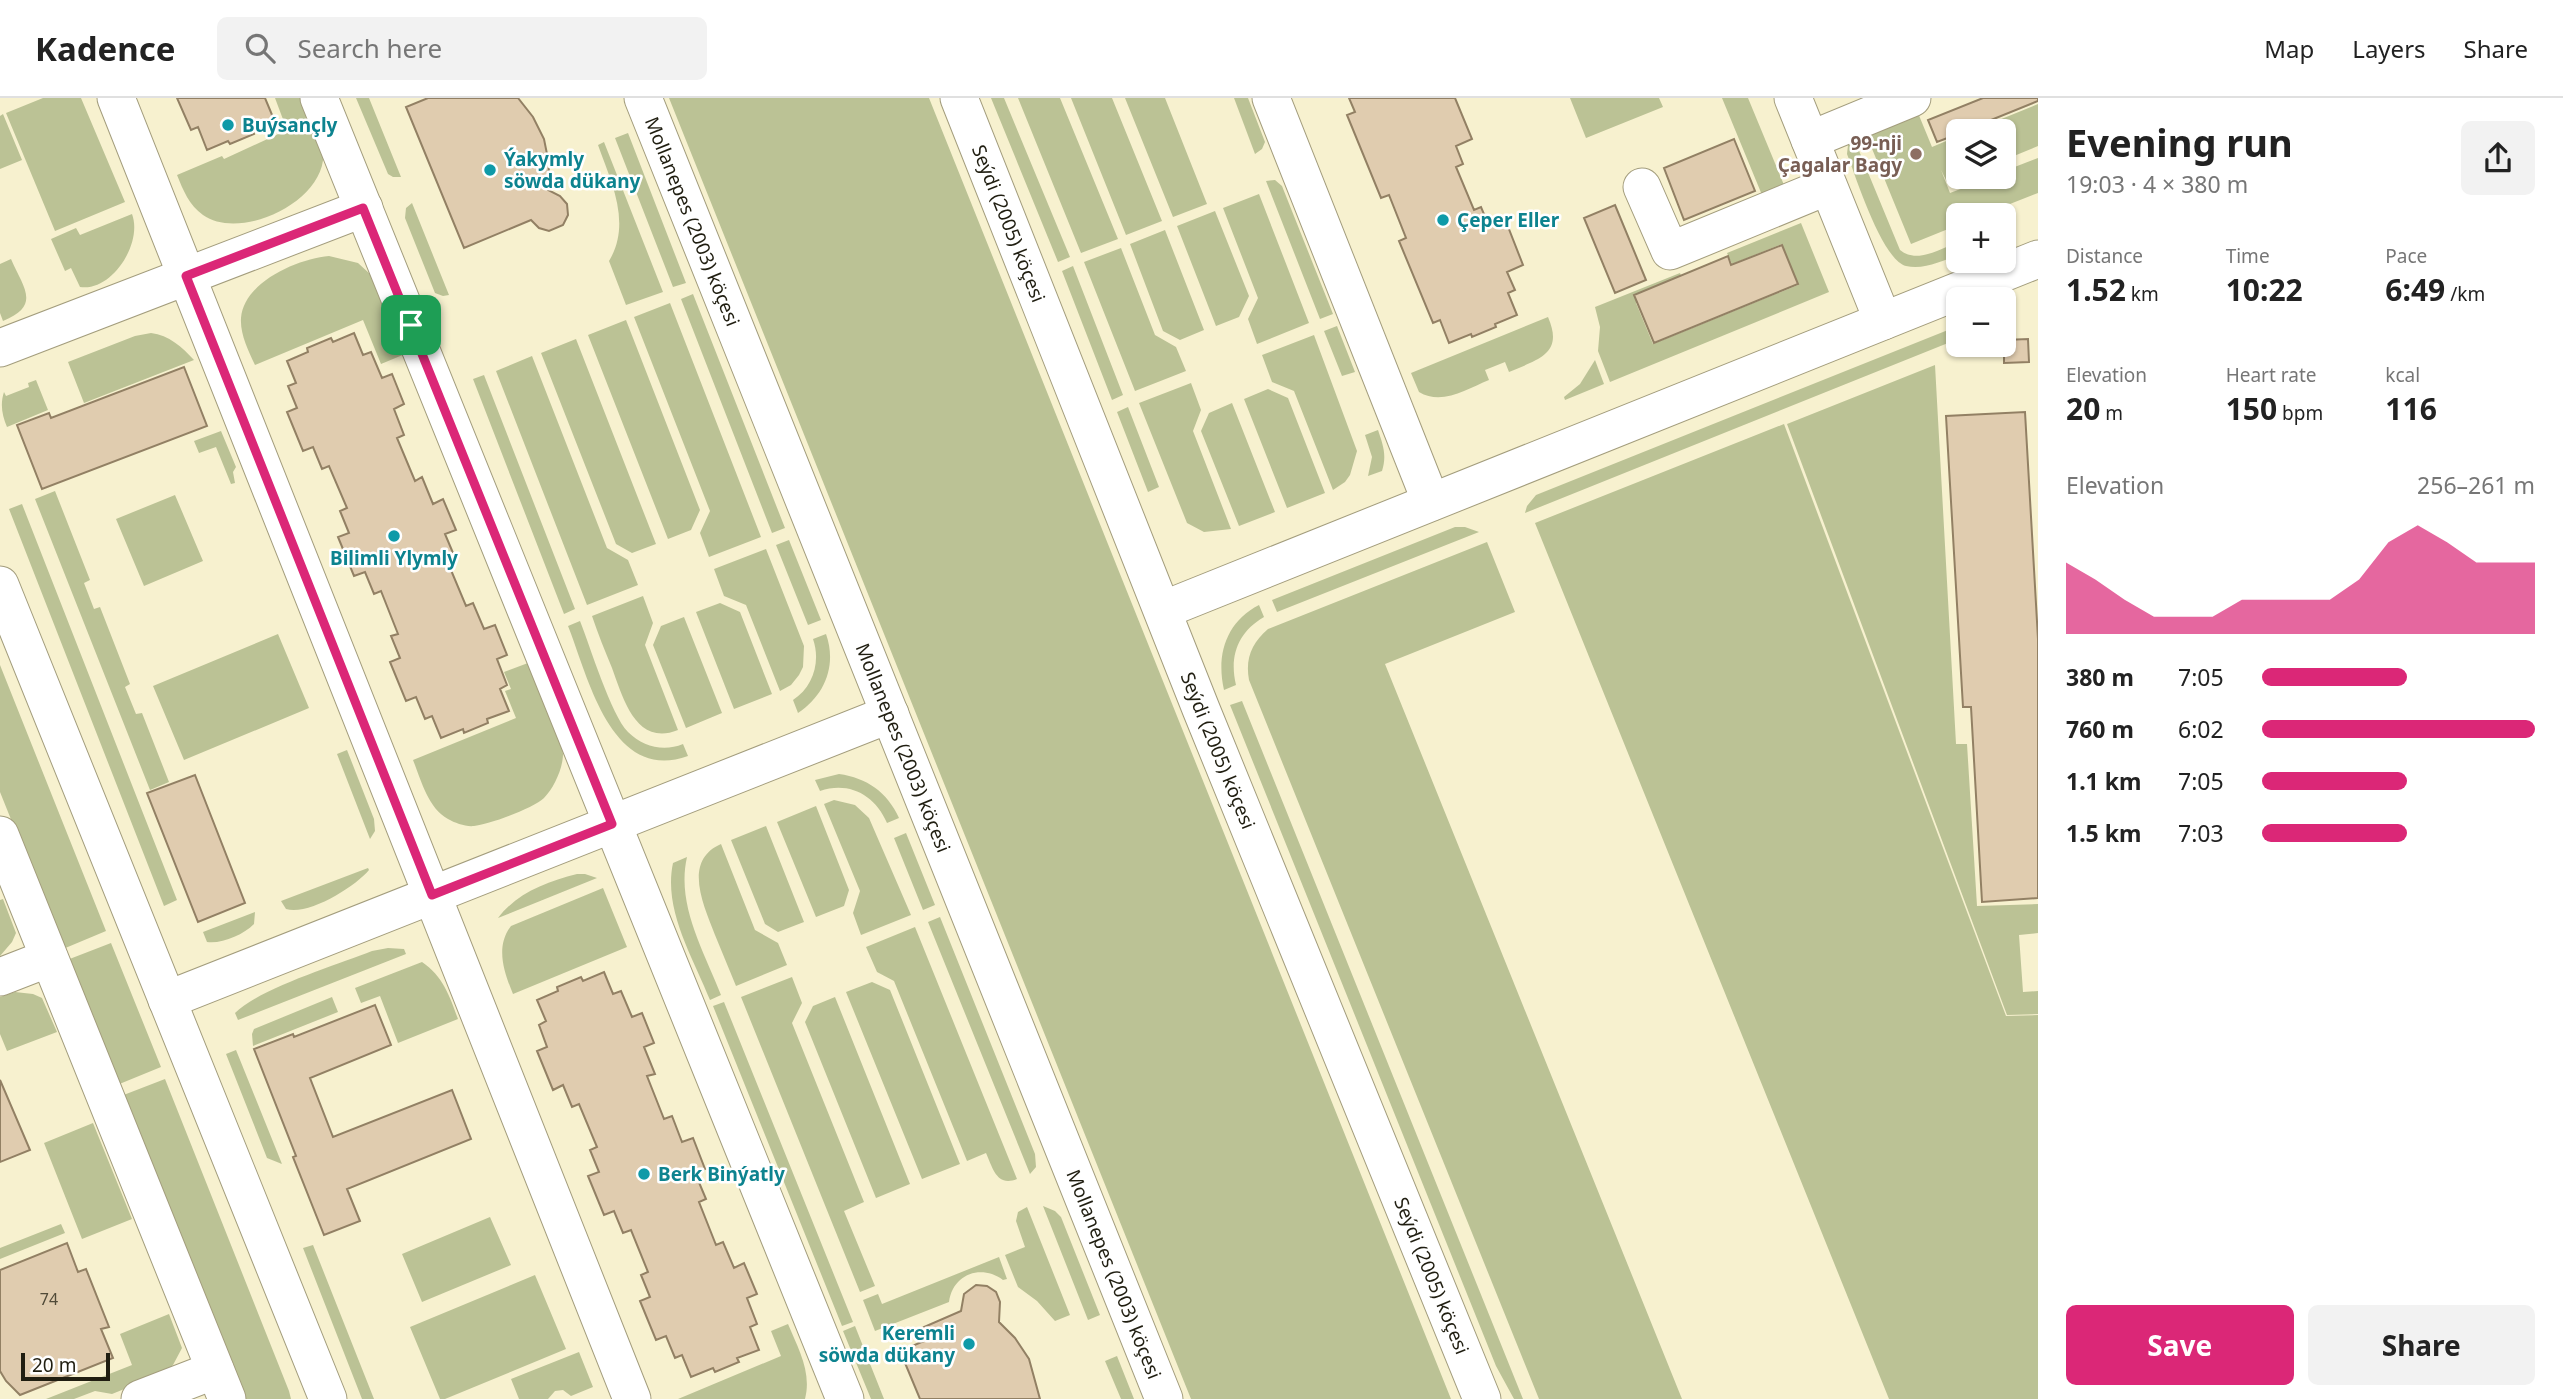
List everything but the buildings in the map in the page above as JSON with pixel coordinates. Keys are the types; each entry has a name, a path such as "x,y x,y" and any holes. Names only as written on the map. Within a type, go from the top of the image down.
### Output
{"street":[{"path":"116,98 632,1399"},
{"path":"319,98 845,1399"},
{"name":"Mollanepes (2003) köçesi","path":"643,98 1164,1399"},
{"name":"Seýdi (2005) köçesi","path":"959,98 1201,709 1482,1399"},
{"path":"1271,98 1431,502"},
{"path":"1793,98 1883,321"},
{"path":"1810,140 1912,98"},
{"path":"1642,187 1670,251 1828,186"},
{"path":"0,348 363,208"},
{"path":"1163,610 2038,259"},
{"path":"0,585 328,1399"},
{"path":"167,1000 890,714"},
{"path":"0,835 221,1384 140,1399"},
{"path":"0,977 50,958"}],"green space":[{"path":"43,98 81,98 125,202 55,231 6,113"},
{"path":"275,98 304,98 323,149 321,168 313,185 280,211 260,219 239,223 219,222 203,215 190,202 177,175 222,156 224,159 287,130"},
{"path":"356,98 369,98 401,177 388,174"},
{"path":"669,98 929,98 1451,1399 1191,1399"},
{"path":"991,98 1004,98 1070,257 1058,262"},
{"path":"1018,98 1060,98 1118,239 1081,253"},
{"path":"1071,98 1112,98 1162,221 1126,235"},
{"path":"1125,98 1165,98 1207,204 1173,217"},
{"path":"1234,98 1248,98 1265,142 1262,149 1255,154"},
{"path":"1570,98 1659,98 1663,107 1586,138"},
{"path":"1722,98 1748,98 1784,185 1762,195"},
{"path":"2038,104 2038,146 2016,155 2016,119 2001,119"},
{"path":"1918,113 1932,147 1946,141 1946,180 1941,170 1946,189 1950,193 1960,189 2016,189 2016,166 2038,158 2038,193 2013,203 1946,203 1946,230 1911,244 1866,134"},
{"path":"3,114 22,160 0,169 0,116"},
{"path":"628,133 686,283 673,287 615,138"},
{"path":"1855,141 1900,250 1914,256 1946,247 1946,259 1919,267 1906,266 1897,260 1879,234 1871,216 1847,154 1848,145"},
{"path":"604,142 663,292 626,305 609,261 616,247 619,217 613,188 598,145"},
{"path":"1275,180 1282,186 1333,314 1320,319 1266,181"},
{"path":"1259,194 1309,323 1257,344 1248,319 1258,298 1223,208"},
{"path":"412,203 449,295 435,293 405,218 406,208"},
{"path":"1215,211 1249,296 1239,317 1216,326 1177,226"},
{"path":"132,214 133,238 122,263 103,282 80,287 71,268 65,271 51,239 76,228 80,235"},
{"path":"1801,223 1829,292 1610,382 1598,351 1600,327 1595,307 1680,273 1684,283 1636,303 1653,344 1798,285 1782,244 1732,264 1727,253"},
{"path":"1165,230 1204,330 1180,340 1163,331 1130,244"},
{"path":"1121,248 1155,335 1176,347 1186,371 1135,391 1084,262"},
{"path":"329,256 358,263 370,274 405,354 381,364 363,320 255,365 242,330 244,305 262,283 274,275 302,262"},
{"path":"11,259 24,288 26,302 15,315 3,321 0,313 0,264"},
{"path":"1073,266 1123,395 1112,400 1062,271"},
{"path":"693,294 785,528 772,533 681,299"},
{"path":"670,303 761,537 709,557 700,533 710,511 634,317"},
{"path":"1548,317 1553,339 1551,347 1539,359 1509,372 1505,362 1485,370 1489,380 1454,395 1437,397 1419,392 1411,373"},
{"path":"626,320 700,510 691,530 668,539 588,335"},
{"path":"1337,326 1355,372 1342,376 1324,331"},
{"path":"1946,331 1946,344 1525,513 1536,495"},
{"path":"151,333 175,342 194,360 84,403 68,362 135,336"},
{"path":"1314,335 1357,451 1350,475 1333,490 1294,391 1272,382 1262,355"},
{"path":"576,339 656,544 632,553 616,544 541,353"},
{"path":"532,356 607,548 628,560 638,585 587,605 496,371"},
{"path":"1595,360 1604,384 1565,400 1564,397 1580,384"},
{"path":"1935,365 1956,744 1967,744 1977,906 2038,904 2038,933 2019,935 2023,992 2038,991 2038,1014 2007,1015 1787,424"},
{"path":"484,375 575,609 564,614 473,379"},
{"path":"36,380 48,410 7,427 2,410 4,392 6,396 29,387 28,383"},
{"path":"1191,383 1201,410 1193,431 1231,529 1204,532 1187,523 1139,403"},
{"path":"1268,389 1288,398 1325,493 1287,508 1244,399"},
{"path":"1232,403 1275,512 1239,526 1201,431 1209,413"},
{"path":"1128,407 1159,487 1148,492 1117,412"},
{"path":"1784,424 2006,1016 2038,1015 2038,1399 1889,1399 1535,523"},
{"path":"1378,430 1384,450 1382,471 1368,476 1372,457 1365,435"},
{"path":"221,431 236,467 233,472 235,483 231,484 216,447 199,453 194,441"},
{"path":"55,491 90,580 84,583 94,609 100,607 130,684 125,687 136,714 142,713 169,782 150,790 35,499"},
{"path":"175,495 203,561 144,586 116,519"},
{"path":"22,504 177,900 164,906 9,509"},
{"path":"1455,527 1479,532 1277,612 1272,600"},
{"path":"789,540 821,620 808,625 776,545"},
{"path":"1487,542 1515,612 1385,664 1682,1399 1539,1399 1249,680 1251,652 1268,629"},
{"path":"766,549 804,646 803,667 799,675 791,685 780,691 746,605 724,596 714,569"},
{"path":"643,596 653,623 645,645 678,730 664,733 652,732 633,717 592,616"},
{"path":"720,603 740,612 772,694 734,709 696,612"},
{"path":"1259,605 1264,617 1242,637 1235,655 1236,685 1224,690 1221,664 1226,641 1238,621"},
{"path":"684,617 722,713 686,728 653,645 661,626"},
{"path":"580,621 608,696 628,732 654,747 668,748 683,744 688,756 662,761 640,755 621,740 594,696 568,626"},
{"path":"278,634 309,708 184,760 153,686"},
{"path":"826,634 830,657 826,678 815,697 798,713 793,700 806,688 814,673 816,656 813,639"},
{"path":"528,663 562,746 563,760 560,771 548,794 521,811 481,825 471,826 451,820 441,814 430,801 413,760 516,718 505,691 511,689 504,672"},
{"path":"0,665 106,931 63,949 0,792"},
{"path":"1242,701 1523,1399 1514,1399 1496,1366 1230,705"},
{"path":"347,750 374,819 375,831 370,839 337,754"},
{"path":"839,774 859,779 875,788 899,818 887,823 876,805 851,789 831,788 820,791 815,780"},
{"path":"834,800 855,805 869,818 911,915 861,935 853,913 860,891 824,804"},
{"path":"816,806 849,890 844,906 816,917 777,822"},
{"path":"766,826 804,922 778,932 765,924 731,840"},
{"path":"906,833 935,905 923,910 894,838"},
{"path":"721,844 755,930 778,943 787,965 736,986 706,911 699,885 702,861"},
{"path":"687,857 685,893 688,910 721,995 710,1000 681,933 672,898 673,863"},
{"path":"368,868 353,884 318,904 295,910 286,909 281,901"},
{"path":"577,874 597,878 498,918 523,895"},
{"path":"603,888 627,947 513,994 504,968 502,951 503,942 511,926"},
{"path":"3,899 16,933 0,956 0,900"},
{"path":"255,912 254,924 244,932 226,940 207,942 203,932"},
{"path":"940,917 1035,1154 1036,1167 1030,1174 928,922"},
{"path":"915,927 1017,1179 1000,1179 986,1153 967,1161 894,981 877,972 866,947"},
{"path":"111,943 161,1067 117,1085 67,960"},
{"path":"404,949 406,954 238,1020 235,1013 280,986 372,951"},
{"path":"422,962 441,980 458,1019 398,1043 380,996 361,1003 355,988"},
{"path":"792,977 802,1003 792,1023 864,1202 844,1211 875,1286 860,1292 741,997"},
{"path":"872,982 890,990 960,1164 922,1179 846,992"},
{"path":"15,992 42,998 57,1032 7,1051 0,1034 0,997"},
{"path":"332,997 338,1012 253,1046 254,1029"},
{"path":"835,997 910,1184 876,1198 805,1022 813,1006"},
{"path":"724,1002 853,1322 842,1326 713,1006"},
{"path":"236,1050 282,1164 267,1158 226,1054"},
{"path":"165,1079 291,1399 242,1399 121,1096"},
{"path":"93,1123 132,1219 82,1239 44,1143"},
{"path":"1043,1206 1061,1217 1100,1315 1088,1320"},
{"path":"1027,1207 1070,1315 1055,1321 1037,1301 1018,1287 1005,1255 1025,1247 1016,1221 1018,1212"},
{"path":"490,1217 511,1265 422,1302 402,1254"},
{"path":"61,1224 65,1233 0,1259 0,1248"},
{"path":"313,1245 374,1399 362,1399 303,1248"},
{"path":"999,1257 1007,1279 986,1273 969,1274 956,1284 949,1302 875,1331 863,1300 878,1294 882,1304"},
{"path":"535,1275 566,1349 440,1399 410,1327"},
{"path":"169,1314 182,1348 173,1365 164,1373 112,1394 95,1391 74,1399 46,1399 132,1365 120,1334"},
{"path":"788,1324 805,1370 805,1399 678,1399 781,1356 771,1331"},
{"path":"855,1326 884,1399 871,1399 843,1331"},
{"path":"579,1352 593,1387 571,1396 563,1390 555,1391 548,1399 519,1399 511,1379"},
{"path":"1117,1356 1134,1399 1121,1399 1105,1361"}],"place":[{"name":"Buýsançly","path":"228,125"},
{"name":"99-nji Çagalar Bagy","path":"1916,154"},
{"name":"Ýakymly söwda dükany","path":"490,170"},
{"name":"Çeper Eller","path":"1443,220"},
{"name":"Bilimli Ylymly","path":"394,536"},
{"name":"Berk Binýatly","path":"644,1174"},
{"name":"Keremli söwda dükany","path":"969,1344"}],"route":[{"path":"363,208 411,325 612,824 432,895 186,276 363,208"}]}
